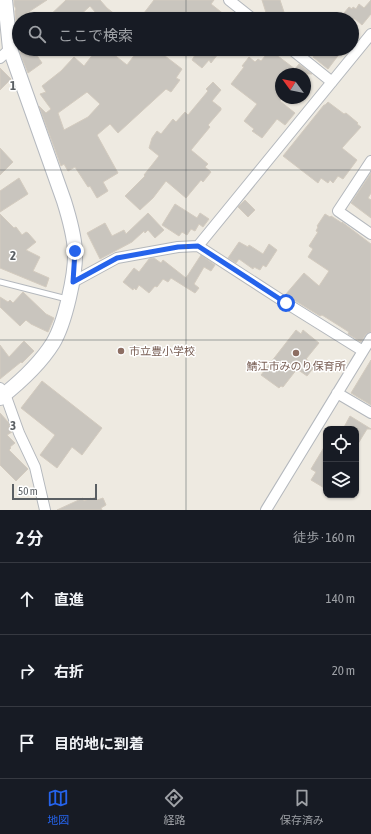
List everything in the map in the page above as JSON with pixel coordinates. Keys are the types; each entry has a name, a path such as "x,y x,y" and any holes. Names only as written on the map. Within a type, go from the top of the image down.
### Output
{"street":[{"path":"5,0 5,54 70,222 75,251 73,282 53,342 38,363 2,393 35,467 45,510"},
{"path":"229,0 244,12"},
{"path":"359,49 371,34"},
{"path":"299,56 332,82"},
{"path":"198,246 353,56"},
{"path":"371,162 338,211 371,234"},
{"path":"73,282 117,258 178,247 198,246 364,351"},
{"path":"266,510 371,338"},
{"path":"337,393 371,413"}],"lane":[{"path":"0,282 68,299"}],"building":[{"path":"14,0 47,0 29,12 15,12 16,9"},
{"path":"66,0 100,0 112,12 95,12 90,6 84,12 53,12"},
{"path":"154,0 214,0 211,4 221,12 145,12"},
{"path":"262,0 280,0 284,12 266,12"},
{"path":"371,0 371,14 362,25 359,22 359,12 345,12 349,7 356,9 359,4 364,8"},
{"path":"21,56 37,56 42,63 28,73"},
{"path":"92,56 116,56 127,65 134,56 165,56 182,69 176,78 180,80 171,92 166,89 118,133 110,124 97,135 118,173 103,182 108,191 97,198 90,186 88,187 75,167 68,171 64,164 61,166 39,106 46,113 51,109 40,94 46,92 42,86 61,71 74,57 84,66","holes":["87,92 100,104 88,117 64,130 58,113"]},
{"path":"194,56 216,56 211,63 209,60 202,68 192,60"},
{"path":"265,56 278,56 294,68 275,68 275,104 284,104 295,113 285,125 277,119 262,138 252,131 254,129 244,121 257,104 231,84 244,67 242,66 249,57 255,62 258,59 261,61"},
{"path":"314,56 338,56 328,69 313,57"},
{"path":"299,64 304,68 296,68"},
{"path":"0,68 11,79 0,90"},
{"path":"213,82 221,90 212,101 221,108 221,110 208,125 210,127 191,150 208,164 205,167 211,172 203,182 201,180 186,198 166,181 153,198 140,210 125,196 145,176 144,175 159,156 149,148 152,138 157,131 161,134 173,119 176,122 185,112 188,115 208,91 206,89"},
{"path":"328,102 344,114 346,113 361,127 342,148 357,160 343,179 338,176 333,183 330,180 328,183 321,178 318,183 283,156"},
{"path":"0,148 13,162 0,175"},
{"path":"371,173 371,193 368,198 371,200 371,218 351,203"},
{"path":"19,178 28,194 0,212 0,191"},
{"path":"245,200 255,210 248,217 238,207"},
{"path":"175,204 197,218 200,213 209,219 203,227 199,224 195,231 191,229 187,235 182,232 179,236 162,225"},
{"path":"148,213 164,230 155,238 148,230 145,233 144,231 132,242 100,259 87,233 105,223 112,236 124,230 126,234"},
{"path":"0,214 14,228 16,227 22,235 26,232 28,233 36,242 26,250 40,257 33,271 49,278 46,287 0,268"},
{"path":"325,214 342,222 371,244 371,332 366,334 361,342 348,334 349,332 322,315 320,316 286,294 304,273 319,286 329,271 308,257 313,249 309,246 318,232 316,231 317,226"},
{"path":"239,242 248,247 249,245 263,254 269,244 277,250 266,267 263,265 260,270 254,267 253,269 239,259 236,263 228,258"},
{"path":"201,255 215,265 211,271 204,267 194,284 199,288 195,293 171,278 168,282 163,279 157,287 155,286 149,293 139,285 136,290 134,288 133,290 123,282 134,268 139,272 149,259 154,258 161,263 163,260 186,278"},
{"path":"23,292 46,314 54,318 48,332 26,320 20,326 0,307 0,297 8,302 10,300 13,303"},
{"path":"296,330 301,334 303,330 319,343 306,359 315,366 307,376 297,369 283,387 281,386 279,388 261,375"},
{"path":"24,341 34,351 22,363 21,362 0,379 0,345 9,357"},
{"path":"371,360 371,405 351,393"},
{"path":"42,381 102,428 82,455 72,447 57,468 40,455 55,435 21,408"},
{"path":"0,413 9,423 12,432 7,435 15,443 9,450 28,469 16,481 0,465"},
{"path":"350,416 371,429 367,429 359,442 359,426 345,426"},
{"path":"323,449 323,487 311,480 316,472 311,469"},
{"path":"96,497 97,500 103,498 106,505 101,508 102,510 57,510 83,498 84,501"}],"place":[{"name":"市立豊小学校","path":"121,351"},
{"name":"鯖江市みのり保育所","path":"296,353"}],"route":[{"path":"75,251 73,282 117,258 178,247 198,246 286,303"}]}
